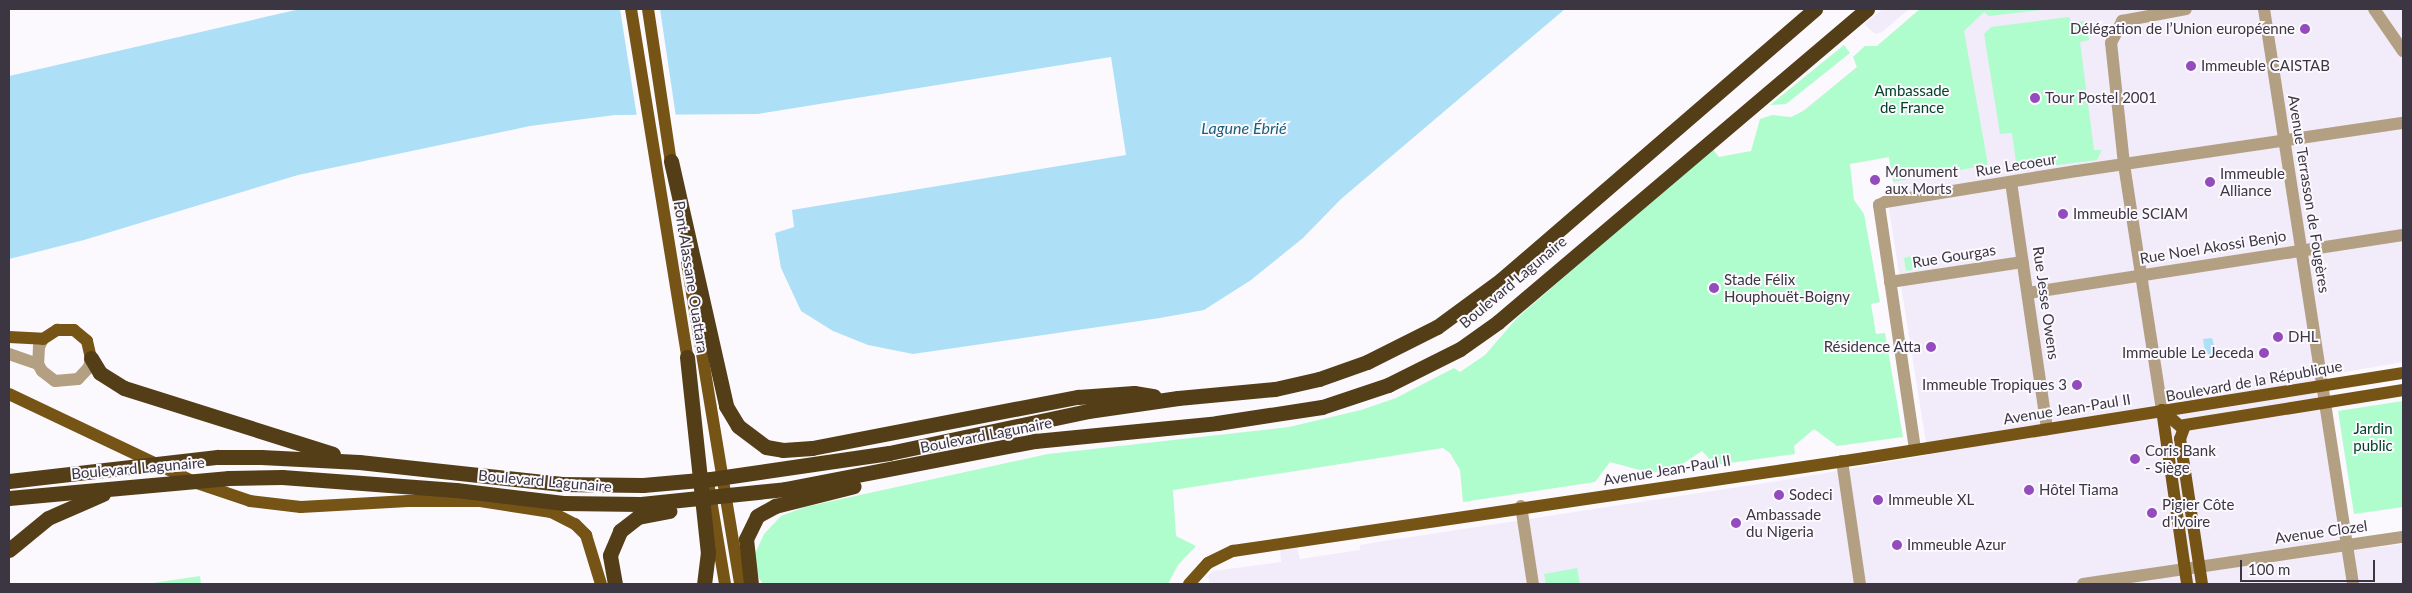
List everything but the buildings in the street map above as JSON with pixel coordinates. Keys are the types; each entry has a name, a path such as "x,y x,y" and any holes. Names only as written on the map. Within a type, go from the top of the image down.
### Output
{"highway":[{"name":"Boulevard Lagunaire","path":"9,480 218,457 358,462 560,484 643,485 711,479 889,453 1088,411 1178,398 1275,390 1319,379 1367,362 1437,327 1501,280 1815,9"},
{"name":"Boulevard Lagunaire","path":"9,498 229,478 282,477 456,490 526,500 641,504 727,496 910,467 1035,441 1288,414 1356,398 1388,385 1460,349 1498,322 1866,9"},
{"path":"671,161 721,391 726,406 738,426 757,442 782,450 882,434 1078,397 1134,393 1178,398"},
{"path":"687,357 713,551 704,584"},
{"path":"91,358 100,373 124,388 358,462"},
{"path":"752,584 746,539 750,526 764,510 910,467"},
{"path":"9,550 48,518 115,489"},
{"path":"615,584 610,555 614,542 629,522 644,515 727,496"},
{"path":"480,501 526,500"}],"main road":[{"name":"Pont Alassane Ouattara","path":"631,9 687,357"},
{"name":"Pont Alassane Ouattara","path":"648,9 732,548 740,584"},
{"path":"9,337 43,339 57,330 74,330 87,341 91,358"},
{"name":"Boulevard de la République","path":"2187,584 2162,410 2403,373"},
{"name":"Boulevard de la République","path":"2182,428 2195,423 2403,390"},
{"path":"9,394 194,482 230,495 274,505 300,507 408,501 480,501 550,512 575,524 592,547 601,584"},
{"path":"2162,410 2182,428 2182,450 2202,584"},
{"name":"Avenue Jean-Paul II","path":"1189,584 1208,563 1233,551 1520,506 1842,461 2162,410"},
{"path":"713,551 725,584"}],"street":[{"path":"2162,410 2124,164 2112,59 2113,32 2122,21 2186,9"},
{"name":"Avenue Terrasson de Fougères","path":"2264,9 2322,385 2343,546 2353,584"},
{"path":"2374,9 2403,51"},
{"name":"Rue Lecoeur","path":"1915,449 1879,205 1885,202 2124,164 2403,123"},
{"name":"Rue Jesse Owens","path":"2010,182 2047,429"},
{"name":"Rue Noel Akossi Benjo","path":"2028,293 2403,235"},
{"name":"Rue Gourgas","path":"1890,282 2023,262"},
{"path":"38,364 38,347 43,339"},
{"path":"9,354 38,364 48,377 63,383 78,379 85,374 91,358"},
{"path":"1842,461 1860,584"},
{"path":"1520,506 1533,584"},
{"name":"Avenue Clozel","path":"2083,584 2403,537"}],"shaded area":[{"path":"1883,9 1909,9 1882,32 1875,34 1864,24"},
{"path":"1920,9 2403,9 2403,362 2316,377 2346,551 2403,544 2403,584 1210,584 1208,576 1213,571 1281,562 1280,550 1297,547 1300,559 1360,550 1360,545 1378,542 1791,479 1928,455 1889,210 1891,194 1895,193 1889,157 1850,163 1850,168 1800,113 1857,67 1853,57 1865,46 1877,46"}],"green space":[{"name":"Ambassade de France","path":"1920,9 2050,9 1989,16 1984,12 1964,31 1988,165 1893,182 1889,157 1850,164 1854,200 1864,214 1880,302 1871,304 1876,334 1885,333 1903,437 1837,446 1814,429 1794,446 1795,454 1715,465 1702,451 1678,467 1651,473 1610,462 1595,482 1463,502 1460,470 1450,453 1443,448 1173,490 1176,536 1196,546 1178,565 1168,584 763,584 759,578 754,556 764,534 781,516 805,507 1048,454 1289,427 1361,410 1396,398 1454,368 1460,372 1485,355 1517,318 1712,148 1719,157 1751,151 1760,119 1772,115 1791,117 1805,110 1857,67 1853,57 1865,46 1877,46"},
{"path":"2069,17 2071,22 2083,21 2087,24 2089,40 2080,42 2094,150 2102,150 2097,160 2017,170 2012,133 2000,134 1984,34 1991,27"},
{"path":"1844,45 1850,53 1786,104 1770,105"},
{"path":"1918,255 1919,262 1927,261 1928,267 1906,271 1904,258"},
{"name":"Jardin public","path":"2403,401 2403,507 2354,514 2338,411"},
{"path":"1577,568 1580,584 1546,584 1544,574"},
{"path":"200,576 201,584 153,584 153,583"}],"water":[{"name":"Lagune Ébrié","path":"300,9 1565,9 1341,199 1303,238 1251,280 1204,310 1160,318 913,354 868,345 833,331 801,311 781,268 775,233 794,227 792,210 1126,155 1111,57 758,114 615,115 530,126 298,175 84,240 9,259 9,76"},
{"path":"2212,338 2216,353 2214,356 2205,353 2203,339"}],"pier":[{"path":"620,9 660,9 676,117 637,117"}],"place":[{"name":"Délégation de l’Union européenne","path":"2305,29"},
{"name":"Immeuble CAISTAB","path":"2191,66"},
{"name":"Tour Postel 2001","path":"2035,98"},
{"name":"Monument aux Morts","path":"1875,180"},
{"name":"Immeuble Alliance","path":"2210,182"},
{"name":"Immeuble SCIAM","path":"2063,214"},
{"name":"Stade Félix Houphouët-Boigny","path":"1714,288"},
{"name":"DHL","path":"2278,337"},
{"name":"Résidence Atta","path":"1931,347"},
{"name":"Immeuble Le Jeceda","path":"2264,353"},
{"name":"Immeuble Tropiques 3","path":"2077,385"},
{"name":"Coris Bank - Siège","path":"2135,459"},
{"name":"Hôtel Tiama","path":"2029,490"},
{"name":"Sodeci","path":"1779,495"},
{"name":"Immeuble XL","path":"1878,500"},
{"name":"Pigier Côte d'Ivoire","path":"2152,513"},
{"name":"Ambassade du Nigeria","path":"1736,523"},
{"name":"Immeuble Azur","path":"1897,545"}]}
